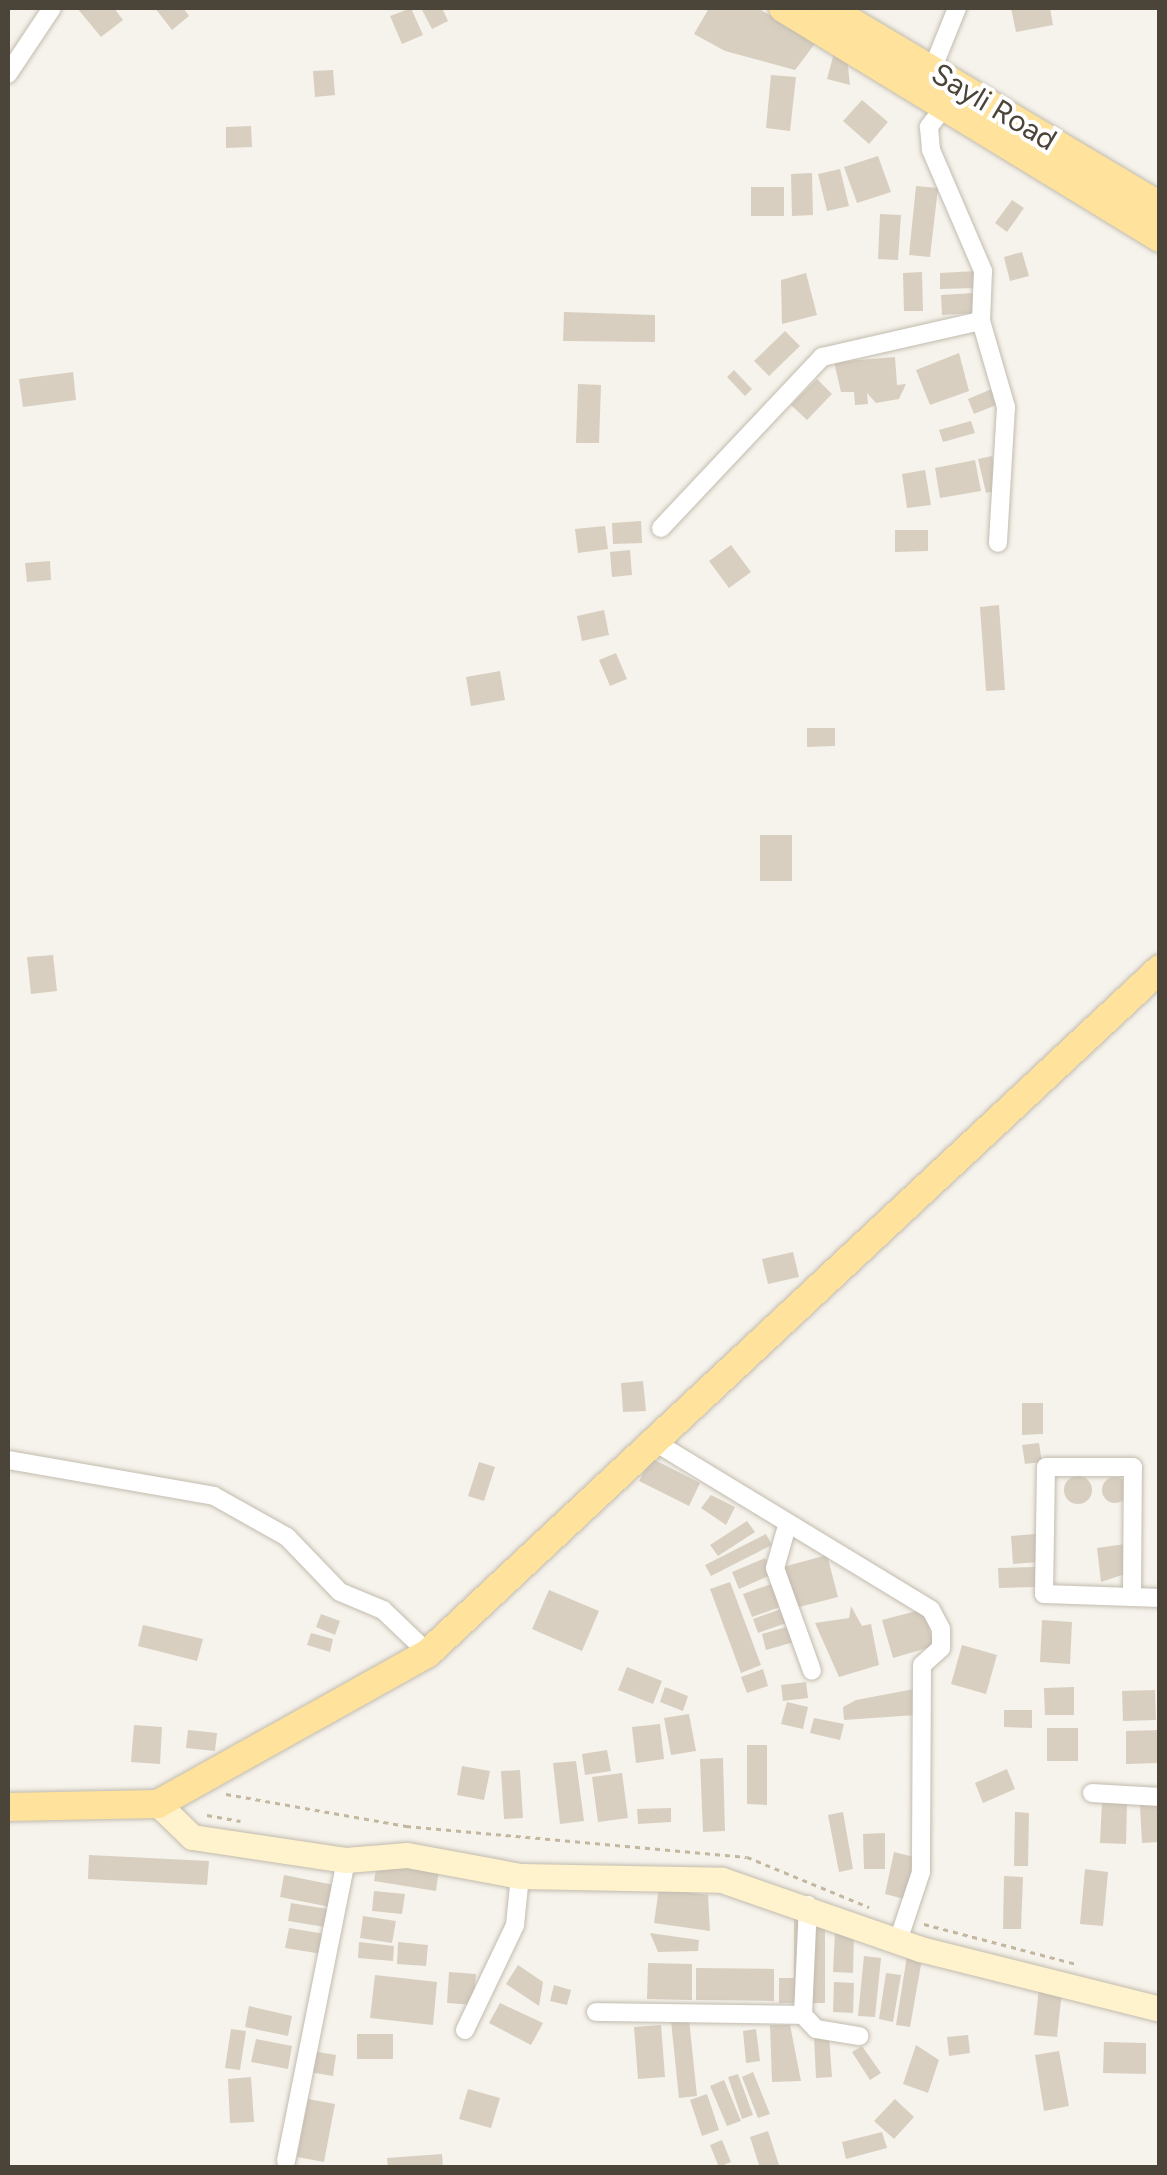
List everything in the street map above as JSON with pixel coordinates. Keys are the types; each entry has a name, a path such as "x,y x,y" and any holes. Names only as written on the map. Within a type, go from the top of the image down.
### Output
{"main road":[{"path":"783,8 952,98 1160,238"},
{"name":"Sayli Road","path":"828,8 932,70 952,98 1160,206"},
{"path":"8,1807 158,1804 428,1653 1160,969"},
{"path":"158,1804 192,1836 346,1860 407,1855 520,1876 722,1880 808,1904 898,1941 1160,2009"}],"street":[{"path":"8,74 52,8"},
{"path":"932,70 957,8"},
{"path":"952,98 928,127 931,150 983,271 982,321 1006,406 998,543"},
{"path":"661,528 822,357 982,321"},
{"path":"655,1442 930,1610 940,1629 941,1648 922,1665 921,1872 898,1941"},
{"path":"8,1460 214,1496 287,1536 340,1592 383,1610 428,1653"},
{"path":"1132,1597 1133,1467 1046,1467 1044,1594 1160,1598"},
{"path":"787,1526 775,1568 812,1671"},
{"path":"1092,1793 1160,1797"},
{"path":"286,2161 346,1860"},
{"path":"465,2030 516,1925 520,1876"},
{"path":"808,1904 803,2015 816,2030 859,2036"},
{"path":"596,2012 803,2015"}],"building":[{"path":"77,8 114,8 123,20 101,37"},
{"path":"155,8 183,8 189,16 172,30"},
{"path":"411,8 423,35 402,44 390,16"},
{"path":"421,8 442,8 448,21 432,29"},
{"path":"709,8 757,8 817,41 795,70 725,51 694,34"},
{"path":"1011,8 1050,8 1053,25 1016,32"},
{"path":"834,53 847,57 850,85 827,79"},
{"path":"333,70 335,95 315,97 313,71"},
{"path":"771,75 796,77 790,131 766,128"},
{"path":"862,100 888,122 869,144 843,121"},
{"path":"251,126 252,147 226,148 226,127"},
{"path":"878,156 891,192 857,203 844,167"},
{"path":"840,169 849,206 827,211 818,174"},
{"path":"812,173 813,215 792,216 791,174"},
{"path":"916,186 938,188 930,257 909,255"},
{"path":"751,187 784,187 784,216 751,216"},
{"path":"1012,200 1024,208 1007,232 995,223"},
{"path":"880,214 901,215 898,260 878,259"},
{"path":"1022,252 1029,276 1010,281 1004,257"},
{"path":"976,271 977,288 940,289 940,273"},
{"path":"922,272 923,311 904,311 903,273"},
{"path":"806,273 817,315 782,324 781,280"},
{"path":"974,293 975,313 942,315 941,295"},
{"path":"564,312 655,315 655,342 563,341"},
{"path":"785,331 800,346 769,376 754,361"},
{"path":"959,353 969,391 930,405 916,370"},
{"path":"895,357 897,385 906,384 899,399 876,403 867,393 868,404 855,405 854,392 841,392 834,362"},
{"path":"734,370 752,389 745,396 727,377"},
{"path":"73,372 76,400 23,407 19,379"},
{"path":"817,379 832,394 807,420 791,405"},
{"path":"578,384 601,385 599,443 576,443"},
{"path":"994,388 1001,403 974,414 968,399"},
{"path":"971,421 975,433 943,442 939,430"},
{"path":"992,456 999,490 986,493 978,459"},
{"path":"975,460 981,491 940,498 935,468"},
{"path":"925,470 931,505 907,508 902,474"},
{"path":"641,521 642,543 613,544 612,523"},
{"path":"605,526 608,549 578,553 575,529"},
{"path":"895,530 928,530 928,551 895,552"},
{"path":"731,545 751,572 729,588 709,561"},
{"path":"630,550 632,575 612,577 610,552"},
{"path":"50,561 51,580 27,582 25,563"},
{"path":"999,605 1005,690 986,691 980,607"},
{"path":"604,610 609,635 582,641 577,616"},
{"path":"616,653 627,679 610,686 599,660"},
{"path":"500,671 505,700 471,706 466,677"},
{"path":"807,728 835,728 835,746 807,747"},
{"path":"760,835 792,835 792,881 760,881"},
{"path":"53,955 57,991 31,994 27,957"},
{"path":"793,1252 799,1277 768,1284 762,1259"},
{"path":"643,1381 646,1411 623,1412 621,1383"},
{"path":"1022,1403 1043,1403 1043,1434 1022,1435"},
{"path":"1039,1443 1042,1462 1025,1464 1022,1445"},
{"path":"651,1458 700,1483 689,1506 639,1481"},
{"path":"479,1462 495,1467 484,1501 468,1496"},
{"path":"1078,1476 1088,1480 1092,1490 1088,1500 1078,1504 1068,1500 1064,1490 1068,1480"},
{"path":"1115,1477 1124,1481 1128,1490 1124,1499 1115,1503 1106,1499 1102,1490 1106,1481"},
{"path":"711,1495 735,1507 726,1525 701,1508"},
{"path":"747,1521 755,1532 718,1556 710,1545"},
{"path":"766,1534 772,1545 711,1576 705,1565"},
{"path":"1036,1534 1038,1562 1013,1564 1011,1536"},
{"path":"1125,1544 1128,1573 1101,1582 1097,1548"},
{"path":"827,1555 838,1597 795,1608 783,1567"},
{"path":"765,1558 773,1574 739,1589 732,1572"},
{"path":"1035,1567 1036,1587 999,1588 998,1568"},
{"path":"730,1582 761,1665 741,1673 710,1589"},
{"path":"777,1582 786,1605 752,1617 743,1594"},
{"path":"549,1590 599,1611 582,1651 532,1629"},
{"path":"851,1606 862,1626 871,1624 879,1665 839,1677 815,1623 849,1618"},
{"path":"784,1608 789,1622 758,1633 753,1619"},
{"path":"924,1609 934,1646 893,1658 882,1620"},
{"path":"321,1614 340,1621 335,1635 316,1627"},
{"path":"1042,1620 1072,1622 1070,1664 1040,1662"},
{"path":"143,1625 203,1639 197,1661 138,1646"},
{"path":"790,1626 794,1642 766,1650 762,1634"},
{"path":"311,1633 333,1639 330,1652 307,1645"},
{"path":"962,1645 997,1655 986,1694 951,1684"},
{"path":"627,1667 662,1681 653,1704 618,1690"},
{"path":"763,1669 768,1686 747,1693 741,1677"},
{"path":"806,1682 808,1698 783,1701 781,1685"},
{"path":"665,1687 688,1696 683,1711 660,1702"},
{"path":"1074,1687 1074,1715 1045,1715 1044,1688"},
{"path":"914,1689 916,1715 844,1720 843,1707 856,1700"},
{"path":"1155,1690 1156,1720 1123,1721 1122,1691"},
{"path":"787,1702 808,1707 803,1729 781,1724"},
{"path":"1004,1710 1032,1710 1032,1728 1004,1727"},
{"path":"689,1714 696,1751 671,1755 664,1718"},
{"path":"814,1718 844,1724 840,1740 810,1733"},
{"path":"660,1724 664,1759 636,1763 632,1727"},
{"path":"134,1725 162,1727 160,1764 131,1762"},
{"path":"1047,1728 1078,1728 1078,1761 1047,1761"},
{"path":"188,1730 217,1733 215,1751 186,1748"},
{"path":"1160,1730 1160,1763 1126,1764 1126,1731"},
{"path":"747,1745 767,1745 767,1805 747,1804"},
{"path":"607,1750 611,1771 585,1775 582,1754"},
{"path":"723,1758 725,1831 703,1832 700,1759"},
{"path":"576,1761 584,1821 560,1824 553,1763"},
{"path":"462,1766 490,1771 484,1800 457,1795"},
{"path":"1007,1769 1015,1789 983,1803 975,1783"},
{"path":"520,1770 523,1818 504,1819 501,1771"},
{"path":"622,1773 628,1818 598,1822 592,1777"},
{"path":"1102,1802 1127,1803 1126,1844 1100,1843"},
{"path":"1160,1804 1160,1842 1142,1843 1140,1805"},
{"path":"671,1808 671,1822 638,1824 637,1809"},
{"path":"843,1812 853,1869 839,1872 828,1815"},
{"path":"1015,1812 1029,1813 1028,1866 1014,1866"},
{"path":"885,1833 885,1869 864,1869 863,1834"},
{"path":"894,1852 918,1858 908,1900 885,1894"},
{"path":"89,1855 209,1861 207,1885 88,1879"},
{"path":"378,1860 439,1869 436,1891 374,1881"},
{"path":"1085,1869 1108,1872 1103,1926 1080,1924"},
{"path":"284,1875 334,1885 330,1907 280,1897"},
{"path":"1004,1876 1023,1877 1021,1929 1003,1929"},
{"path":"659,1888 708,1895 710,1931 654,1923"},
{"path":"374,1891 405,1894 402,1914 372,1911"},
{"path":"291,1903 328,1909 325,1927 288,1921"},
{"path":"363,1916 396,1921 392,1943 360,1938"},
{"path":"794,1919 825,1920 825,2003 779,2003 779,1978 794,1978"},
{"path":"289,1928 325,1934 322,1954 285,1948"},
{"path":"835,1932 854,1933 853,1973 833,1972"},
{"path":"650,1933 699,1940 698,1951 658,1952"},
{"path":"359,1942 394,1946 393,1961 358,1958"},
{"path":"398,1942 428,1945 426,1966 397,1964"},
{"path":"864,1956 881,1958 875,2017 858,2016"},
{"path":"907,1956 922,1959 910,2027 896,2025"},
{"path":"648,1963 692,1964 692,2000 647,1999"},
{"path":"518,1965 543,1982 539,2006 506,1984"},
{"path":"696,1968 774,1969 774,2001 696,2000"},
{"path":"449,1972 476,1974 473,2005 447,2003"},
{"path":"886,1973 901,1975 893,2022 879,2019"},
{"path":"375,1975 437,1982 433,2025 370,2018"},
{"path":"834,1982 854,1983 853,2013 833,2012"},
{"path":"554,1985 571,1990 567,2005 550,2001"},
{"path":"1039,1988 1062,1991 1057,2037 1034,2035"},
{"path":"500,2003 543,2023 531,2045 489,2023"},
{"path":"249,2006 292,2016 288,2036 245,2027"},
{"path":"689,2019 697,2096 679,2098 671,2021"},
{"path":"661,2025 665,2077 638,2079 634,2027"},
{"path":"770,2025 790,2025 801,2081 772,2082"},
{"path":"231,2029 246,2031 240,2070 225,2068"},
{"path":"756,2029 760,2061 746,2063 743,2031"},
{"path":"357,2034 393,2034 393,2059 357,2059"},
{"path":"968,2035 970,2053 949,2056 947,2037"},
{"path":"814,2036 829,2036 832,2077 816,2078"},
{"path":"256,2039 292,2046 288,2069 251,2062"},
{"path":"1104,2042 1146,2043 1146,2074 1103,2073"},
{"path":"916,2045 939,2060 928,2093 903,2084"},
{"path":"862,2046 881,2073 870,2080 852,2052"},
{"path":"312,2051 336,2055 333,2076 309,2072"},
{"path":"1059,2051 1069,2106 1044,2111 1035,2055"},
{"path":"753,2072 770,2114 758,2118 742,2077"},
{"path":"738,2074 753,2115 742,2119 728,2077"},
{"path":"251,2077 254,2122 230,2123 228,2079"},
{"path":"724,2080 741,2121 727,2126 710,2086"},
{"path":"468,2089 500,2098 491,2128 459,2119"},
{"path":"707,2094 719,2130 702,2136 690,2100"},
{"path":"308,2099 335,2104 324,2162 297,2157"},
{"path":"895,2099 914,2117 894,2139 874,2121"},
{"path":"768,2131 780,2168 760,2168 750,2137"},
{"path":"882,2132 887,2148 846,2159 842,2142"},
{"path":"722,2140 731,2162 719,2167 710,2145"},
{"path":"442,2154 443,2168 388,2168 387,2158"}]}
